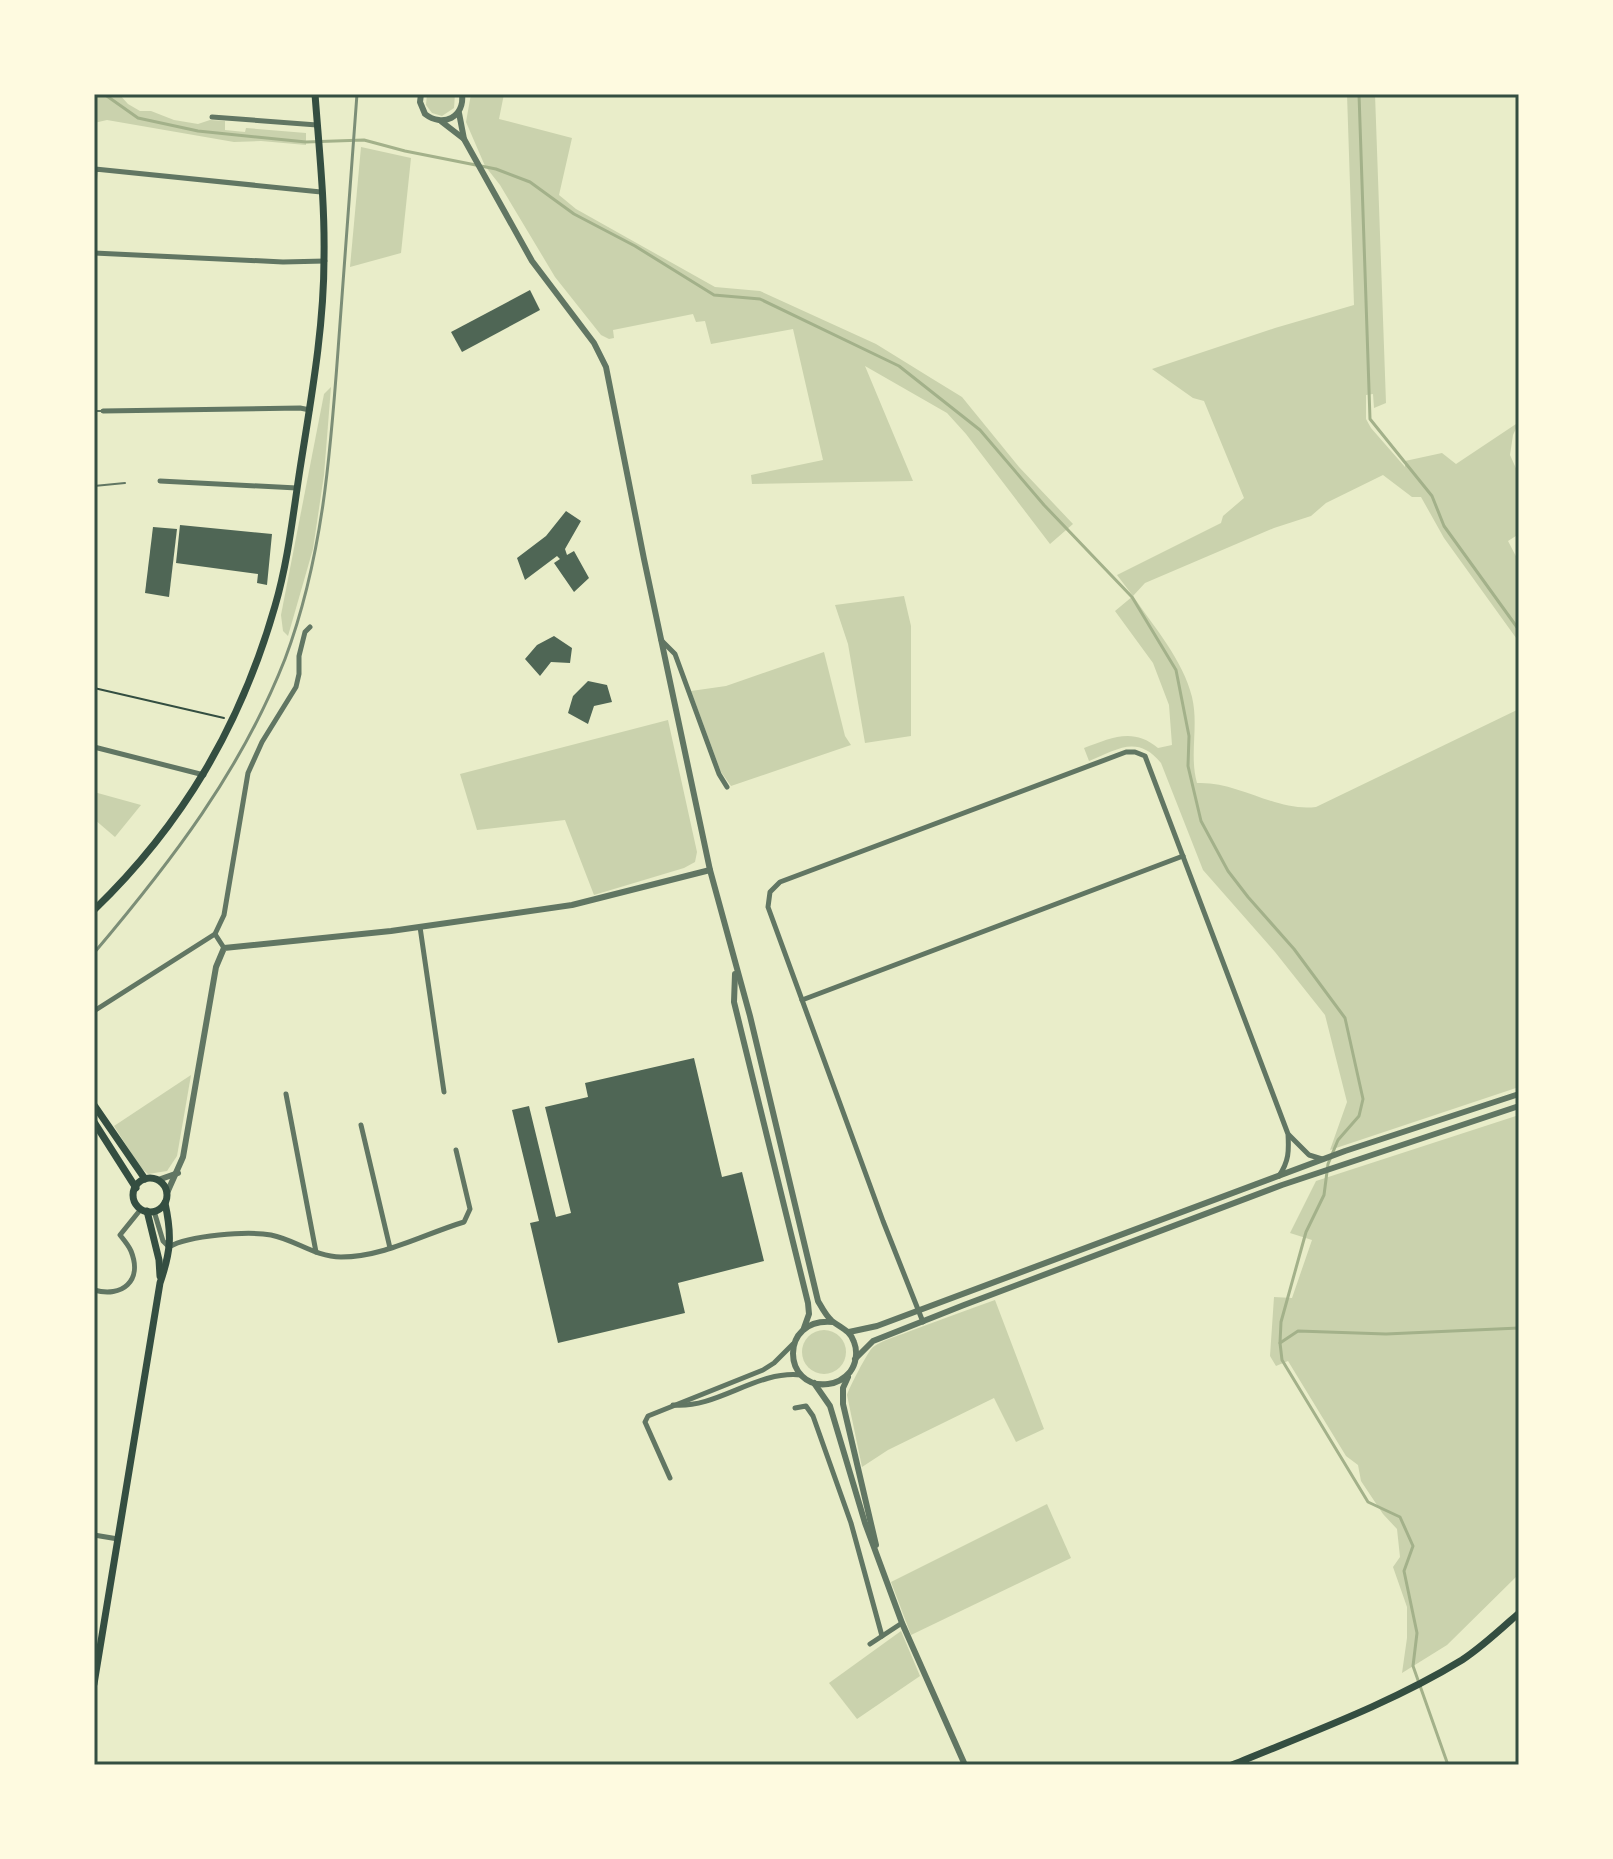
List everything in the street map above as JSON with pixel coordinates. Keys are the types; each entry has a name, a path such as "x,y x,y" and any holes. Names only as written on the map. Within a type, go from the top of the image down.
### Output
{"main road":[{"path":"94,910 181,812 205,775 252,678 275,605 310,410 325,261 315,94"},
{"path":"94,1105 145,1179"},
{"path":"94,1122 136,1188 135,1201 147,1210 159,1260 160,1283"},
{"path":"94,1684 171,1230 165,1203 167,1193 158,1180 145,1179 136,1188"},
{"path":"147,1210 165,1203"},
{"path":"1232,1765 1400,1693 1438,1673 1464,1658 1519,1613"}],"street":[{"path":"412,94 420,98 425,114 442,122 464,139"},
{"path":"462,94 459,113 464,139 532,261 588,334 606,367 710,870 818,1301 833,1322 849,1332 856,1350 843,1388 843,1404 878,1557"},
{"path":"442,122 459,113"},
{"path":"212,117 317,127"},
{"path":"94,190 95,169 321,192"},
{"path":"94,253 283,262 325,261"},
{"path":"103,411 310,410"},
{"path":"160,481 297,488"},
{"path":"94,1011 215,934 224,915 248,773 262,742 296,687 301,644 310,627"},
{"path":"660,640 675,654 719,774 727,787"},
{"path":"94,747 205,775"},
{"path":"923,1322 768,907 770,892 780,882 1126,752 1145,756 1288,1134 1287,1163 1279,1176"},
{"path":"802,1000 1183,856"},
{"path":"224,948 420,927 572,905 710,870"},
{"path":"420,927 444,1092"},
{"path":"215,934 224,948"},
{"path":"167,1193 183,1157 216,967 224,948"},
{"path":"670,1478 645,1422 653,1413 764,1369 793,1344 809,1314 734,1002 736,966"},
{"path":"286,1094 317,1253"},
{"path":"849,1332 877,1326 1345,1151 1519,1094"},
{"path":"855,1359 873,1341 1319,1173 1519,1106"},
{"path":"361,1125 390,1248"},
{"path":"1288,1134 1309,1155 1323,1160"},
{"path":"94,1290 118,1292 128,1286 134,1275 132,1252 120,1235 147,1210 169,1247 180,1240 251,1234 272,1236 317,1253 341,1257 390,1248 464,1222 470,1209 456,1150"},
{"path":"158,1180 178,1173"},
{"path":"804,1328 813,1323 833,1322"},
{"path":"793,1344 793,1361 801,1375 814,1383 830,1406 861,1513 902,1623 965,1765"},
{"path":"814,1383 834,1383 850,1372"},
{"path":"672,1405 691,1407 774,1375 801,1375"},
{"path":"795,1408 806,1406 813,1416 851,1523 882,1636"},
{"path":"94,1535 118,1539"},
{"path":"870,1644 902,1623"}],"lane":[{"path":"94,411 103,411"},
{"path":"94,486 125,483"}],"path":[{"path":"94,688 232,722"}],"green space":[{"path":"94,94 119,94 140,111 151,111 174,120 198,124 210,120 225,121 225,130 245,132 246,128 306,133 306,145 234,142 107,120 94,123"},
{"path":"427,94 455,94 454,108 442,116 432,113 426,105"},
{"path":"471,94 504,94 499,119 572,138 559,195 576,209 715,287 760,291 876,344 962,397 1019,467 1073,524 1050,544 947,413 865,366 913,481 752,484 751,475 823,460 793,329 711,344 705,321 696,322 693,314 613,330 614,338 601,335 555,277 500,185 485,166 466,122"},
{"path":"1347,94 1375,94 1386,403 1374,408 1373,394 1366,395 1366,419 1405,467 1405,461 1442,453 1456,464 1519,422 1510,455 1519,475 1519,534 1508,541 1519,562 1519,642 1444,538 1421,497 1412,497 1383,475 1326,503 1311,516 1274,528 1145,583 1133,596 1117,575 1221,523 1223,516 1244,498 1204,401 1193,398 1152,369 1354,305"},
{"path":"361,147 411,158 401,253 350,267"},
{"path":"331,387 324,475 313,549 288,636 283,631 281,615 324,394"},
{"path":"904,596 911,626 911,736 865,743 848,644 835,605"},
{"path":"1133,596 1167,644 1188,683 1195,719 1197,783 1227,787 1286,805 1316,807 1519,709 1519,1087 1330,1150 1347,1102 1325,1015 1203,870 1161,763 1144,749 1135,747 1118,749 1089,761 1084,748 1122,736 1140,738 1158,748 1172,745 1169,705 1153,663 1115,611"},
{"path":"824,652 845,736 851,745 731,786 721,772 691,691 726,686"},
{"path":"668,720 697,852 695,862 594,895 565,820 477,830 460,774"},
{"path":"94,792 141,805 115,837 94,819"},
{"path":"191,1075 177,1156 167,1171 148,1174 140,1167 114,1126"},
{"path":"1519,1115 1519,1574 1447,1645 1402,1673 1407,1607 1393,1567 1400,1557 1397,1529 1361,1481 1358,1465 1346,1456 1288,1361 1276,1366 1270,1356 1274,1297 1292,1298 1312,1240 1290,1233 1316,1181"},
{"path":"995,1300 1044,1429 1016,1442 994,1398 888,1450 862,1467 847,1395 870,1350 887,1339"},
{"path":"824,1330 840,1336 846,1352 840,1368 824,1374 808,1368 802,1352 808,1336"},
{"path":"1047,1504 1071,1558 911,1635 891,1582"},
{"path":"901,1631 920,1676 857,1719 829,1683"}],"building":[{"path":"530,290 540,310 462,352 451,332"},
{"path":"566,511 581,521 565,549 567,555 574,551 589,578 574,592 554,563 560,559 557,556 525,580 517,558 546,536"},
{"path":"180,525 272,534 267,585 257,583 258,574 176,563"},
{"path":"153,527 177,529 169,597 145,593"},
{"path":"554,636 572,648 570,663 551,662 540,676 525,659 537,645"},
{"path":"588,681 607,685 612,702 594,706 588,724 568,713 573,696"},
{"path":"694,1058 722,1177 742,1172 764,1261 678,1283 685,1313 558,1343 530,1223 539,1221 512,1110 529,1106 556,1217 571,1213 545,1107 588,1097 585,1083"}],"waterway":[{"path":"104,94 138,118 198,131 306,142 364,140 496,169 530,182 574,214 635,246 714,295 760,299 899,366 980,430 1044,505 1132,597 1176,670 1189,736 1188,766 1201,821 1228,871 1294,949 1345,1018 1363,1099 1359,1116 1338,1140 1328,1164 1324,1195 1306,1232 1281,1322 1280,1343"},
{"path":"1359,94 1370,419 1432,496 1444,526 1519,630"},
{"path":"1448,1765 1413,1666 1417,1633 1404,1571 1413,1546 1400,1517 1368,1502 1282,1360 1280,1343 1298,1331 1386,1334 1519,1328"}],"railway":[{"path":"94,953 177,850 226,777 267,700 298,620 317,540 329,459 357,94"}]}
